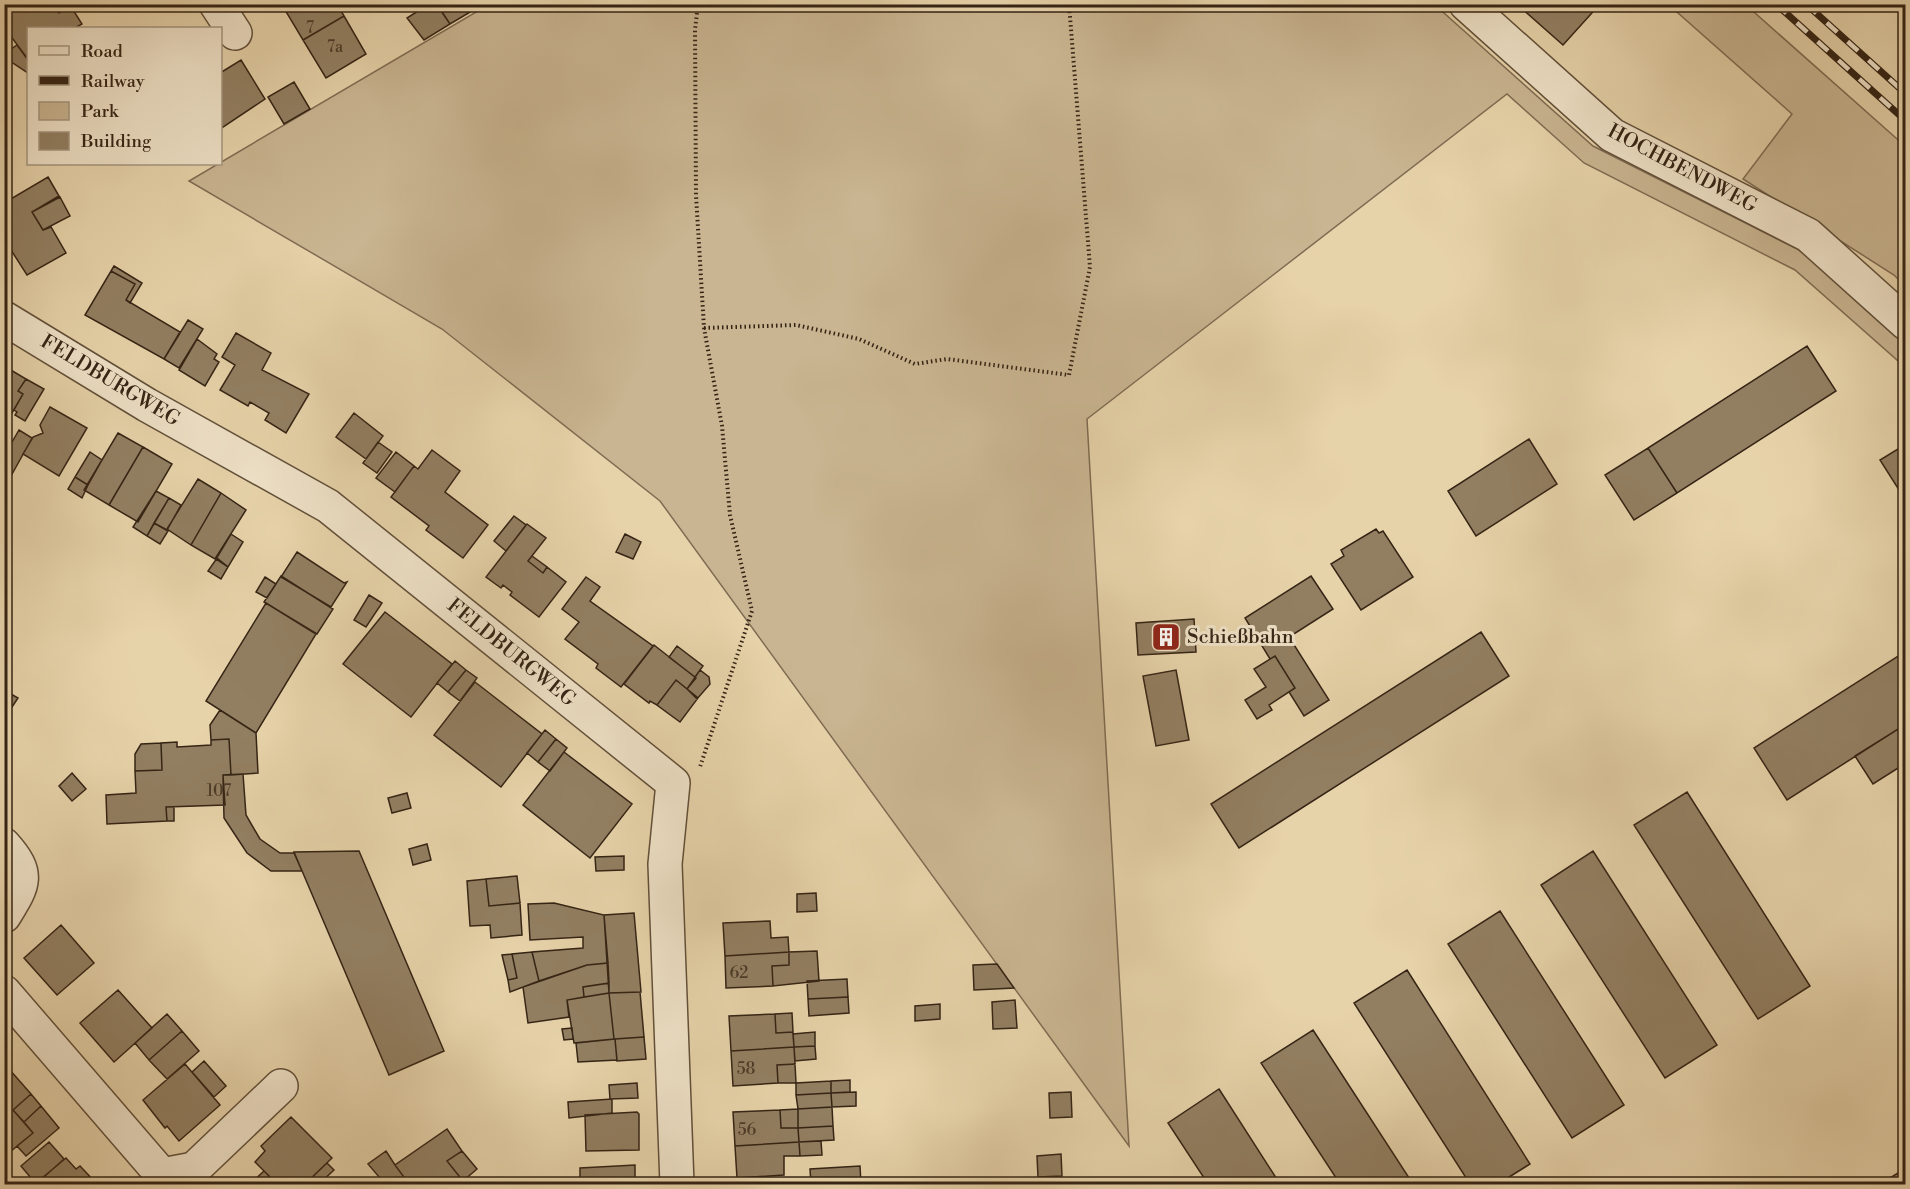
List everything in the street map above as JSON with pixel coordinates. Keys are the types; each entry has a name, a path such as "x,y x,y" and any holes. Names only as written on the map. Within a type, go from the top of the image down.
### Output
{"street":[{"path":"216,4 235,33"},
{"name":"HOCHBENDWEG","path":"1466,4 1612,135 1808,235 1905,323"},
{"name":"FELDBURGWEG","path":"4,318 147,405 328,506 673,783"},
{"path":"673,783 665,864 677,1185"},
{"path":"4,846 19,862 22,887 4,916"},
{"path":"4,992 160,1180 194,1169 281,1086"}],"path":[{"path":"673,783 703,765 752,611 730,515 722,426 704,328 696,195 695,30 698,4"},
{"path":"704,328 796,325 859,339 915,364 947,359 1069,375 1090,267 1070,4"}],"green space":[{"path":"488,5 1435,5 1593,146 1809,255 1905,342 1905,367 1795,270 1584,163 1507,94 1087,419 1129,1146 660,501 442,329 189,181 216,165 222,165 222,162"},
{"path":"1669,5 1746,5 1905,146 1905,286 1894,275 1743,179 1792,114"}],"building":[{"path":"4,4 53,4 59,13 70,5 82,24 77,27 27,27 27,58 4,27"},
{"path":"337,4 344,16 303,40 282,5"},
{"path":"429,4 437,4 450,24 424,40 407,18"},
{"path":"453,4 482,5 450,24 441,11"},
{"path":"1522,4 1600,4 1563,45 1520,7"},
{"path":"344,16 366,54 326,78 303,40"},
{"path":"17,45 27,59 27,72 4,57 4,54"},
{"path":"241,60 265,99 222,128 222,72"},
{"path":"294,82 310,109 284,124 268,97"},
{"path":"48,177 59,196 32,212 43,230 51,227 66,253 27,275 4,239 4,203"},
{"path":"60,197 70,216 43,230 32,212"},
{"path":"114,266 142,283 130,303 126,300 135,284 111,271"},
{"path":"111,271 135,284 126,300 180,332 164,359 85,315"},
{"path":"188,320 203,329 179,368 164,359"},
{"path":"236,333 271,353 262,370 309,394 286,433 265,420 269,413 250,402 248,406 220,390 235,365 222,357"},
{"path":"197,339 217,354 214,359 219,362 205,386 179,370"},
{"path":"1807,346 1836,391 1677,493 1648,448"},
{"path":"4,366 26,379 18,391 23,394 12,413 4,409"},
{"path":"26,379 44,389 25,421 15,415 17,412 14,410 23,394 18,391"},
{"path":"50,407 87,428 59,476 23,454 33,437 43,433 40,425"},
{"path":"354,413 383,436 366,459 336,437"},
{"path":"19,430 32,438 11,476 4,472 4,456"},
{"path":"118,433 143,447 109,505 84,490"},
{"path":"1529,439 1557,484 1476,536 1448,491"},
{"path":"378,442 392,452 377,473 363,463"},
{"path":"1906,444 1906,501 1880,460"},
{"path":"143,447 172,464 138,522 109,505"},
{"path":"1648,448 1677,493 1634,520 1605,475"},
{"path":"432,450 460,471 445,492 488,525 463,558 426,530 429,526 391,497 414,466 418,469"},
{"path":"90,452 102,460 88,485 75,477"},
{"path":"396,452 414,466 395,492 376,478"},
{"path":"75,477 88,485 82,498 68,489"},
{"path":"198,479 221,493 191,545 167,529"},
{"path":"156,491 169,498 147,536 133,527"},
{"path":"221,493 246,510 215,559 191,545"},
{"path":"169,498 181,505 167,530 154,523"},
{"path":"514,516 526,525 506,551 494,541"},
{"path":"154,523 168,531 160,544 147,536"},
{"path":"527,524 546,538 528,561 543,573 547,567 566,582 539,617 510,595 512,592 503,585 501,588 486,577"},
{"path":"1376,529 1379,533 1383,531 1413,577 1361,610 1331,564 1344,556 1341,550"},
{"path":"231,534 243,542 228,567 216,559"},
{"path":"625,534 641,542 633,559 616,552"},
{"path":"297,552 344,583 347,582 331,607 281,577"},
{"path":"532,556 547,567 543,573 528,561"},
{"path":"217,558 228,567 221,579 208,571"},
{"path":"281,576 333,609 317,634 264,602"},
{"path":"1311,576 1333,609 1289,637 1329,700 1304,716 1289,692 1295,688 1275,656 1270,659 1245,618"},
{"path":"265,577 276,584 267,598 256,592"},
{"path":"586,577 600,587 590,601 653,646 621,687 596,668 598,664 565,639 579,622 562,609"},
{"path":"369,595 382,603 366,627 354,620"},
{"path":"266,603 316,634 256,733 206,701"},
{"path":"385,612 452,664 411,717 343,664"},
{"name":"Schießbahn","path":"1194,619 1196,652 1138,655 1136,623"},
{"path":"1481,632 1509,676 1239,848 1211,804"},
{"path":"654,645 696,678 687,689 676,680 657,705 650,701 649,703 624,684"},
{"path":"677,646 703,666 695,677 669,657"},
{"path":"1906,651 1906,724 1787,800 1754,748"},
{"path":"1275,656 1295,688 1269,705 1272,710 1257,719 1245,700 1266,687 1254,669"},
{"path":"455,661 466,670 448,692 437,683"},
{"path":"466,670 477,678 460,701 448,692"},
{"path":"700,670 709,677 710,684 697,699 687,689"},
{"path":"1176,670 1189,740 1156,746 1143,676"},
{"path":"676,680 698,698 680,722 657,705"},
{"path":"475,682 542,734 501,787 434,735"},
{"path":"4,690 18,698 10,710 4,707"},
{"path":"220,710 256,733 258,773 231,775 229,739 211,740 210,725"},
{"path":"1906,724 1906,763 1873,784 1855,756"},
{"path":"545,730 556,739 538,762 527,753"},
{"path":"229,739 231,775 223,775 225,805 166,807 167,821 107,824 106,795 136,793 135,771 162,770 161,743 177,742 177,747 211,745 211,740"},
{"path":"556,739 567,748 550,771 538,762"},
{"path":"161,743 162,770 135,771 135,754 141,744"},
{"path":"564,752 632,804 590,858 523,805"},
{"path":"72,773 86,789 72,801 59,786"},
{"path":"243,774 246,815 260,839 280,853 294,853 302,871 271,871 247,853 224,818 223,775"},
{"path":"1687,792 1810,986 1758,1019 1634,825"},
{"path":"407,793 411,808 392,813 388,798"},
{"path":"166,807 174,807 174,821 167,821"},
{"path":"427,844 431,860 413,865 409,849"},
{"path":"359,851 444,1051 389,1075 294,852"},
{"path":"1593,851 1717,1045 1665,1078 1541,885"},
{"path":"624,856 624,870 596,871 595,857"},
{"path":"517,876 520,903 489,906 486,879"},
{"path":"486,879 489,906 520,903 522,935 491,938 490,925 470,926 467,881"},
{"path":"816,893 817,911 797,912 797,894"},
{"path":"554,903 604,915 608,963 587,965 539,981 532,952 583,948 583,937 530,940 528,904"},
{"path":"1500,911 1624,1105 1572,1138 1448,944"},
{"path":"634,913 641,992 609,993 604,915"},
{"path":"770,921 771,938 788,937 789,952 725,956 723,923"},
{"path":"61,925 94,963 57,995 24,958"},
{"path":"817,951 819,981 773,986 772,966 789,965 789,952"},
{"path":"532,952 539,981 510,992 508,980 517,978 512,954"},
{"path":"789,952 789,965 772,966 773,986 726,988 725,956"},
{"path":"512,954 517,978 508,980 502,955"},
{"path":"608,963 609,983 583,987 584,997 567,1000 569,1017 528,1023 523,987 587,965"},
{"path":"997,964 1014,988 974,990 973,965"},
{"path":"1407,970 1530,1164 1498,1184 1470,1184 1354,1003"},
{"path":"847,979 848,997 808,999 807,981"},
{"path":"609,983 609,993 584,997 583,987"},
{"path":"118,990 152,1028 114,1062 80,1023"},
{"path":"640,992 644,1037 614,1039 609,993"},
{"path":"609,993 614,1039 574,1043 567,1000"},
{"path":"848,997 849,1013 809,1016 808,999"},
{"path":"1015,1000 1017,1028 993,1029 992,1002"},
{"path":"940,1004 940,1019 915,1021 915,1006"},
{"path":"792,1013 793,1032 776,1033 775,1014"},
{"path":"167,1014 182,1031 149,1060 135,1043"},
{"path":"775,1014 776,1033 793,1032 794,1047 731,1051 729,1016"},
{"path":"572,1028 573,1039 564,1040 562,1029"},
{"path":"1313,1030 1413,1184 1340,1184 1261,1063"},
{"path":"182,1031 199,1051 167,1079 149,1060"},
{"path":"815,1032 815,1046 794,1047 793,1034"},
{"path":"644,1037 646,1059 617,1061 615,1039"},
{"path":"615,1039 617,1060 578,1062 576,1043"},
{"path":"815,1046 816,1059 795,1061 794,1047"},
{"path":"794,1047 795,1064 777,1065 778,1083 733,1086 731,1051"},
{"path":"204,1061 226,1086 214,1097 192,1072"},
{"path":"185,1064 220,1105 179,1141 167,1126 165,1128 143,1100"},
{"path":"795,1064 796,1083 778,1083 777,1065"},
{"path":"9,1069 31,1094 13,1110 33,1133 4,1157 4,1072"},
{"path":"850,1080 850,1092 831,1093 831,1081"},
{"path":"831,1081 831,1093 796,1095 796,1083"},
{"path":"637,1083 638,1098 610,1099 609,1085"},
{"path":"1219,1089 1280,1184 1208,1184 1168,1123"},
{"path":"856,1092 856,1106 832,1107 831,1093"},
{"path":"1071,1092 1072,1117 1050,1118 1049,1093"},
{"path":"831,1093 832,1107 798,1109 796,1095"},
{"path":"31,1094 41,1106 24,1122 13,1110"},
{"path":"612,1099 612,1113 569,1118 568,1102"},
{"path":"41,1106 59,1128 26,1156 17,1146 33,1133 24,1122"},
{"path":"832,1107 833,1126 798,1128 798,1109"},
{"path":"798,1109 798,1128 781,1128 780,1110"},
{"path":"780,1110 781,1128 798,1128 799,1142 735,1146 733,1112"},
{"path":"637,1112 639,1114 639,1150 586,1151 585,1115"},
{"path":"291,1117 332,1158 305,1184 277,1184 255,1162 265,1151 261,1146"},
{"path":"833,1126 834,1140 799,1142 798,1128"},
{"path":"447,1129 462,1151 447,1161 463,1181 457,1184 409,1184 395,1165"},
{"path":"821,1141 822,1155 800,1156 799,1142"},
{"path":"49,1142 64,1159 36,1184 21,1166"},
{"path":"799,1142 800,1156 784,1156 784,1175 737,1178 735,1146"},
{"path":"386,1151 409,1184 385,1184 368,1164"},
{"path":"462,1151 477,1169 463,1181 447,1161"},
{"path":"1061,1154 1062,1176 1038,1177 1037,1156"},
{"path":"66,1158 76,1169 80,1166 94,1181 90,1184 35,1184"},
{"path":"327,1163 334,1170 319,1184 305,1184"},
{"path":"635,1165 635,1179 580,1183 580,1168"},
{"path":"860,1166 861,1184 811,1184 810,1169"},
{"path":"1906,1168 1906,1184 1880,1184"},
{"path":"264,1171 277,1184 250,1184"},
{"path":"635,1179 636,1184 592,1184 592,1182"}],"railway":[{"path":"1776,4 1906,121"},
{"path":"1806,4 1906,94"}],"place":[{"name":"Schießbahn","path":"1166,637"}]}
